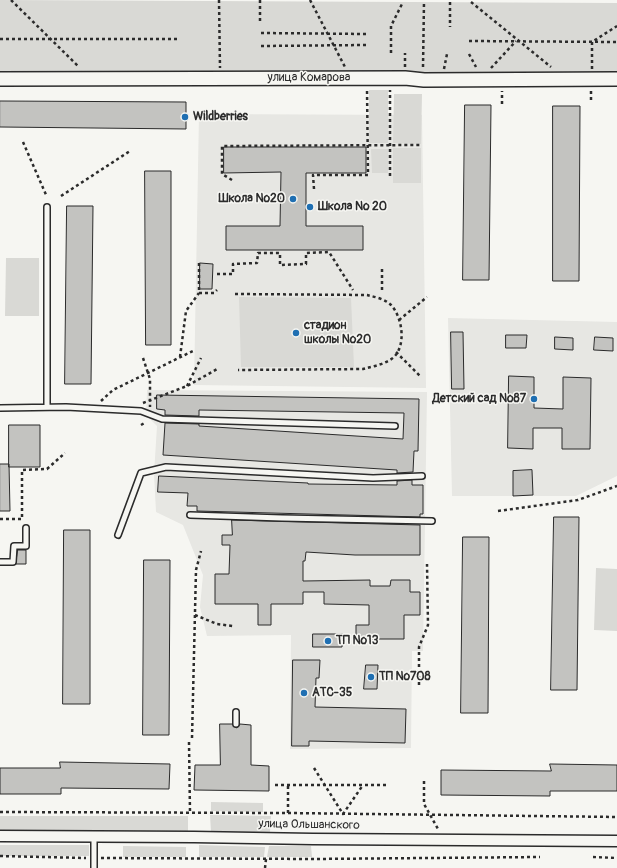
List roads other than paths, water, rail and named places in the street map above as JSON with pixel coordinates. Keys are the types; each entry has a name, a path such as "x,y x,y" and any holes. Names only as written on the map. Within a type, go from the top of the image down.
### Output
{"street":[{"name":"улица Комарова","path":"0,79 617,79"},
{"name":"улица Ольшанского","path":"0,836 617,841"}],"lane":[{"path":"47,408 48,207"},
{"path":"0,408 141,411 162,419 395,426"},
{"path":"118,535 141,473 166,467 373,478 422,476"},
{"path":"190,515 432,520"},
{"path":"0,562 13,562 14,546 26,546 26,528"},
{"path":"236,712 236,724"},
{"path":"94,836 94,868"}],"place":[{"name":"Wildberries","path":"185,117"},
{"name":"Школа №20","path":"293,199"},
{"name":"Школа № 20","path":"310,207"},
{"name":"стадион школы №20","path":"296,333"},
{"name":"Детский сад №87","path":"534,399"},
{"name":"ТП №13","path":"328,641"},
{"name":"ТП №708","path":"371,677"},
{"name":"АТС-35","path":"304,693"}]}
